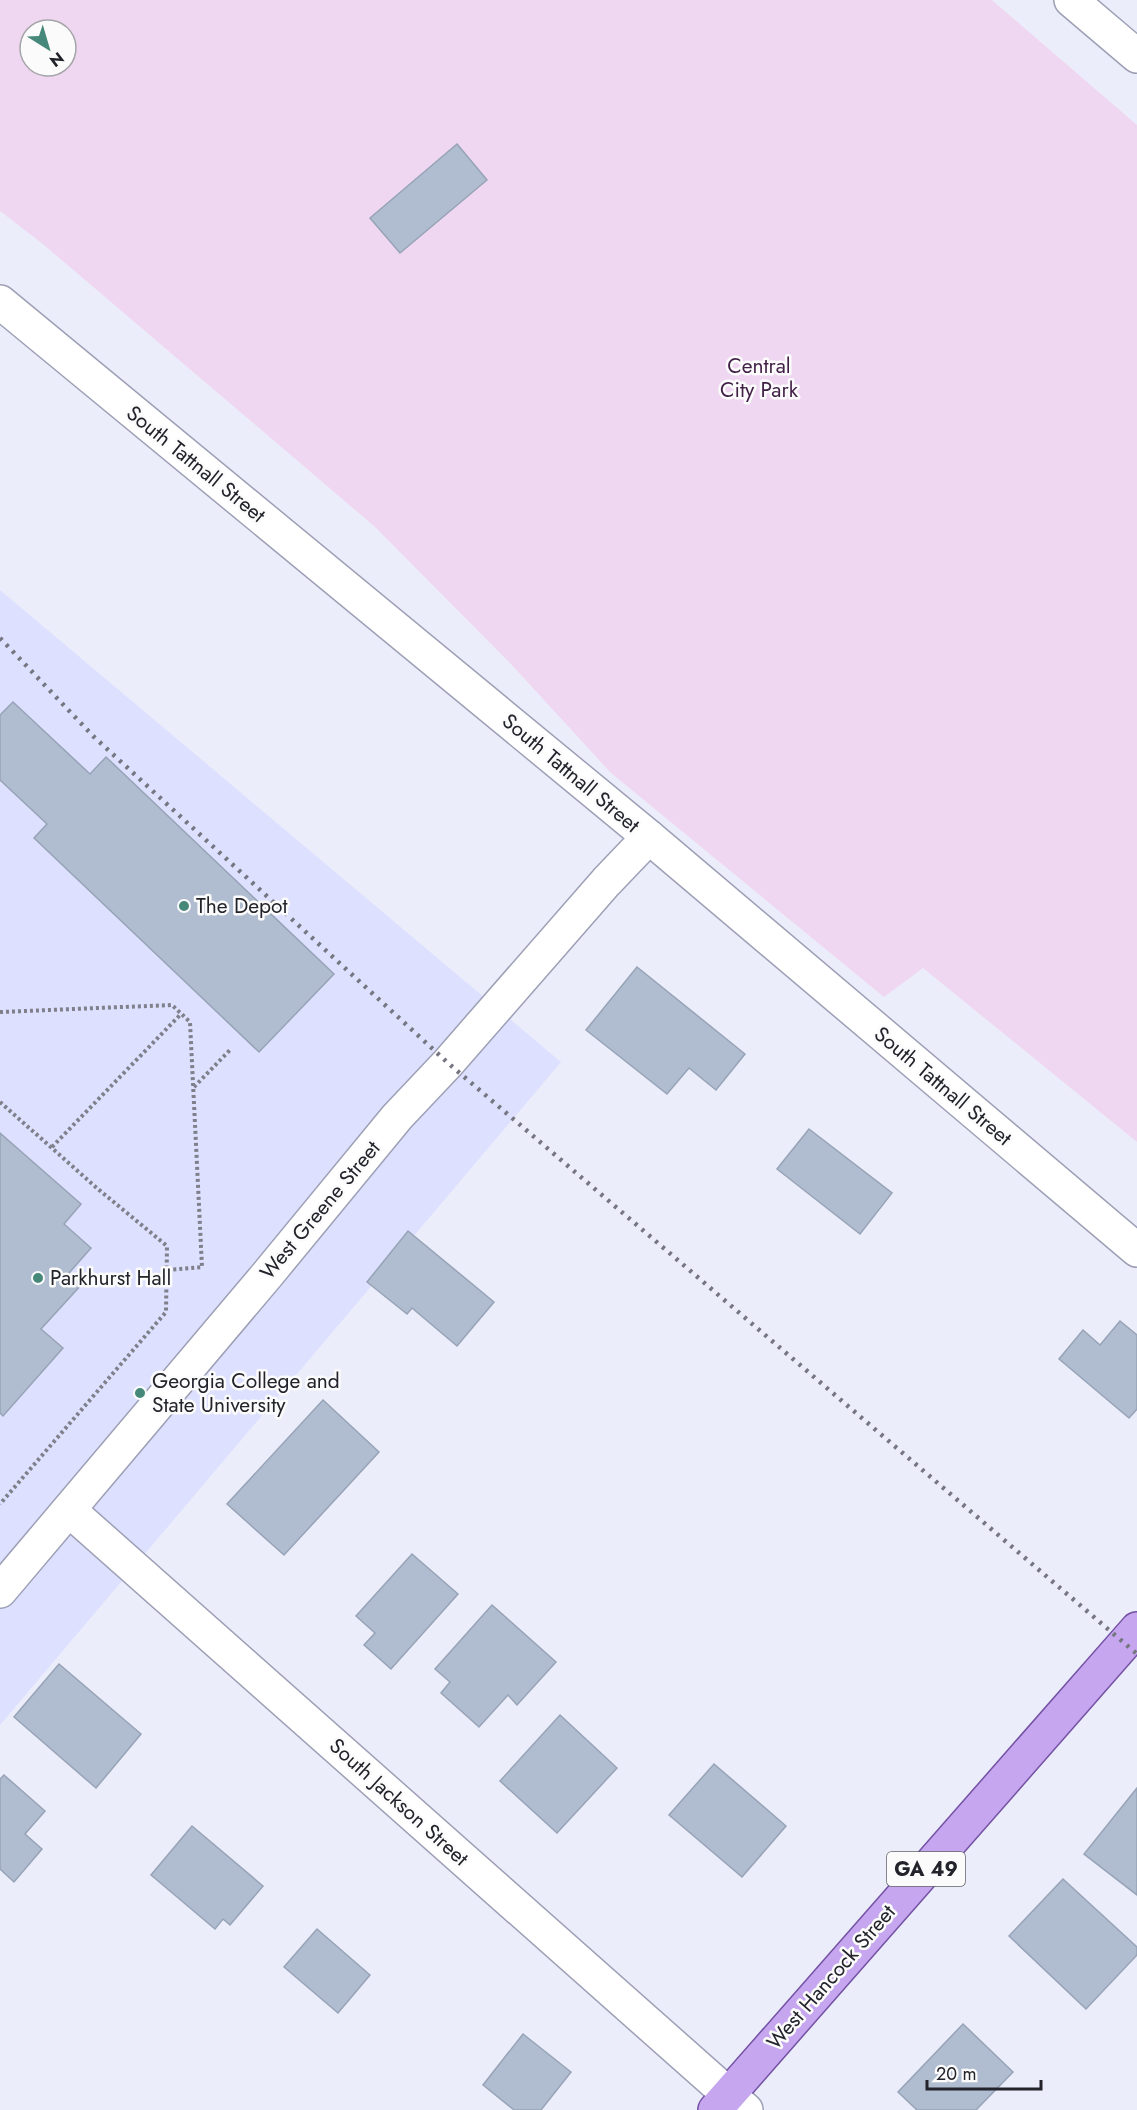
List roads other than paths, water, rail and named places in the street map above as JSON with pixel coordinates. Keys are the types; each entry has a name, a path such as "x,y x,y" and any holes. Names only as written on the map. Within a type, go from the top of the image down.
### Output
{"main road":[{"name":"West Hancock Street","path":"730,2105 1137,1629"}],"street":[{"path":"1071,0 1137,56"},
{"name":"South Tattnall Street","path":"0,302 649,837 1137,1250"},
{"name":"West Greene Street","path":"0,1591 397,1117 448,1063 606,882 649,837"},
{"name":"South Jackson Street","path":"69,1510 730,2105"}],"railway":[{"path":"0,638 93,736 448,1063 1137,1654"}],"place":[{"name":"The Depot","path":"184,906"},
{"name":"Parkhurst Hall","path":"38,1278"},
{"name":"Georgia College and State University","path":"140,1393"}],"park label":[{"name":"Central City Park","path":"759,378"}]}
